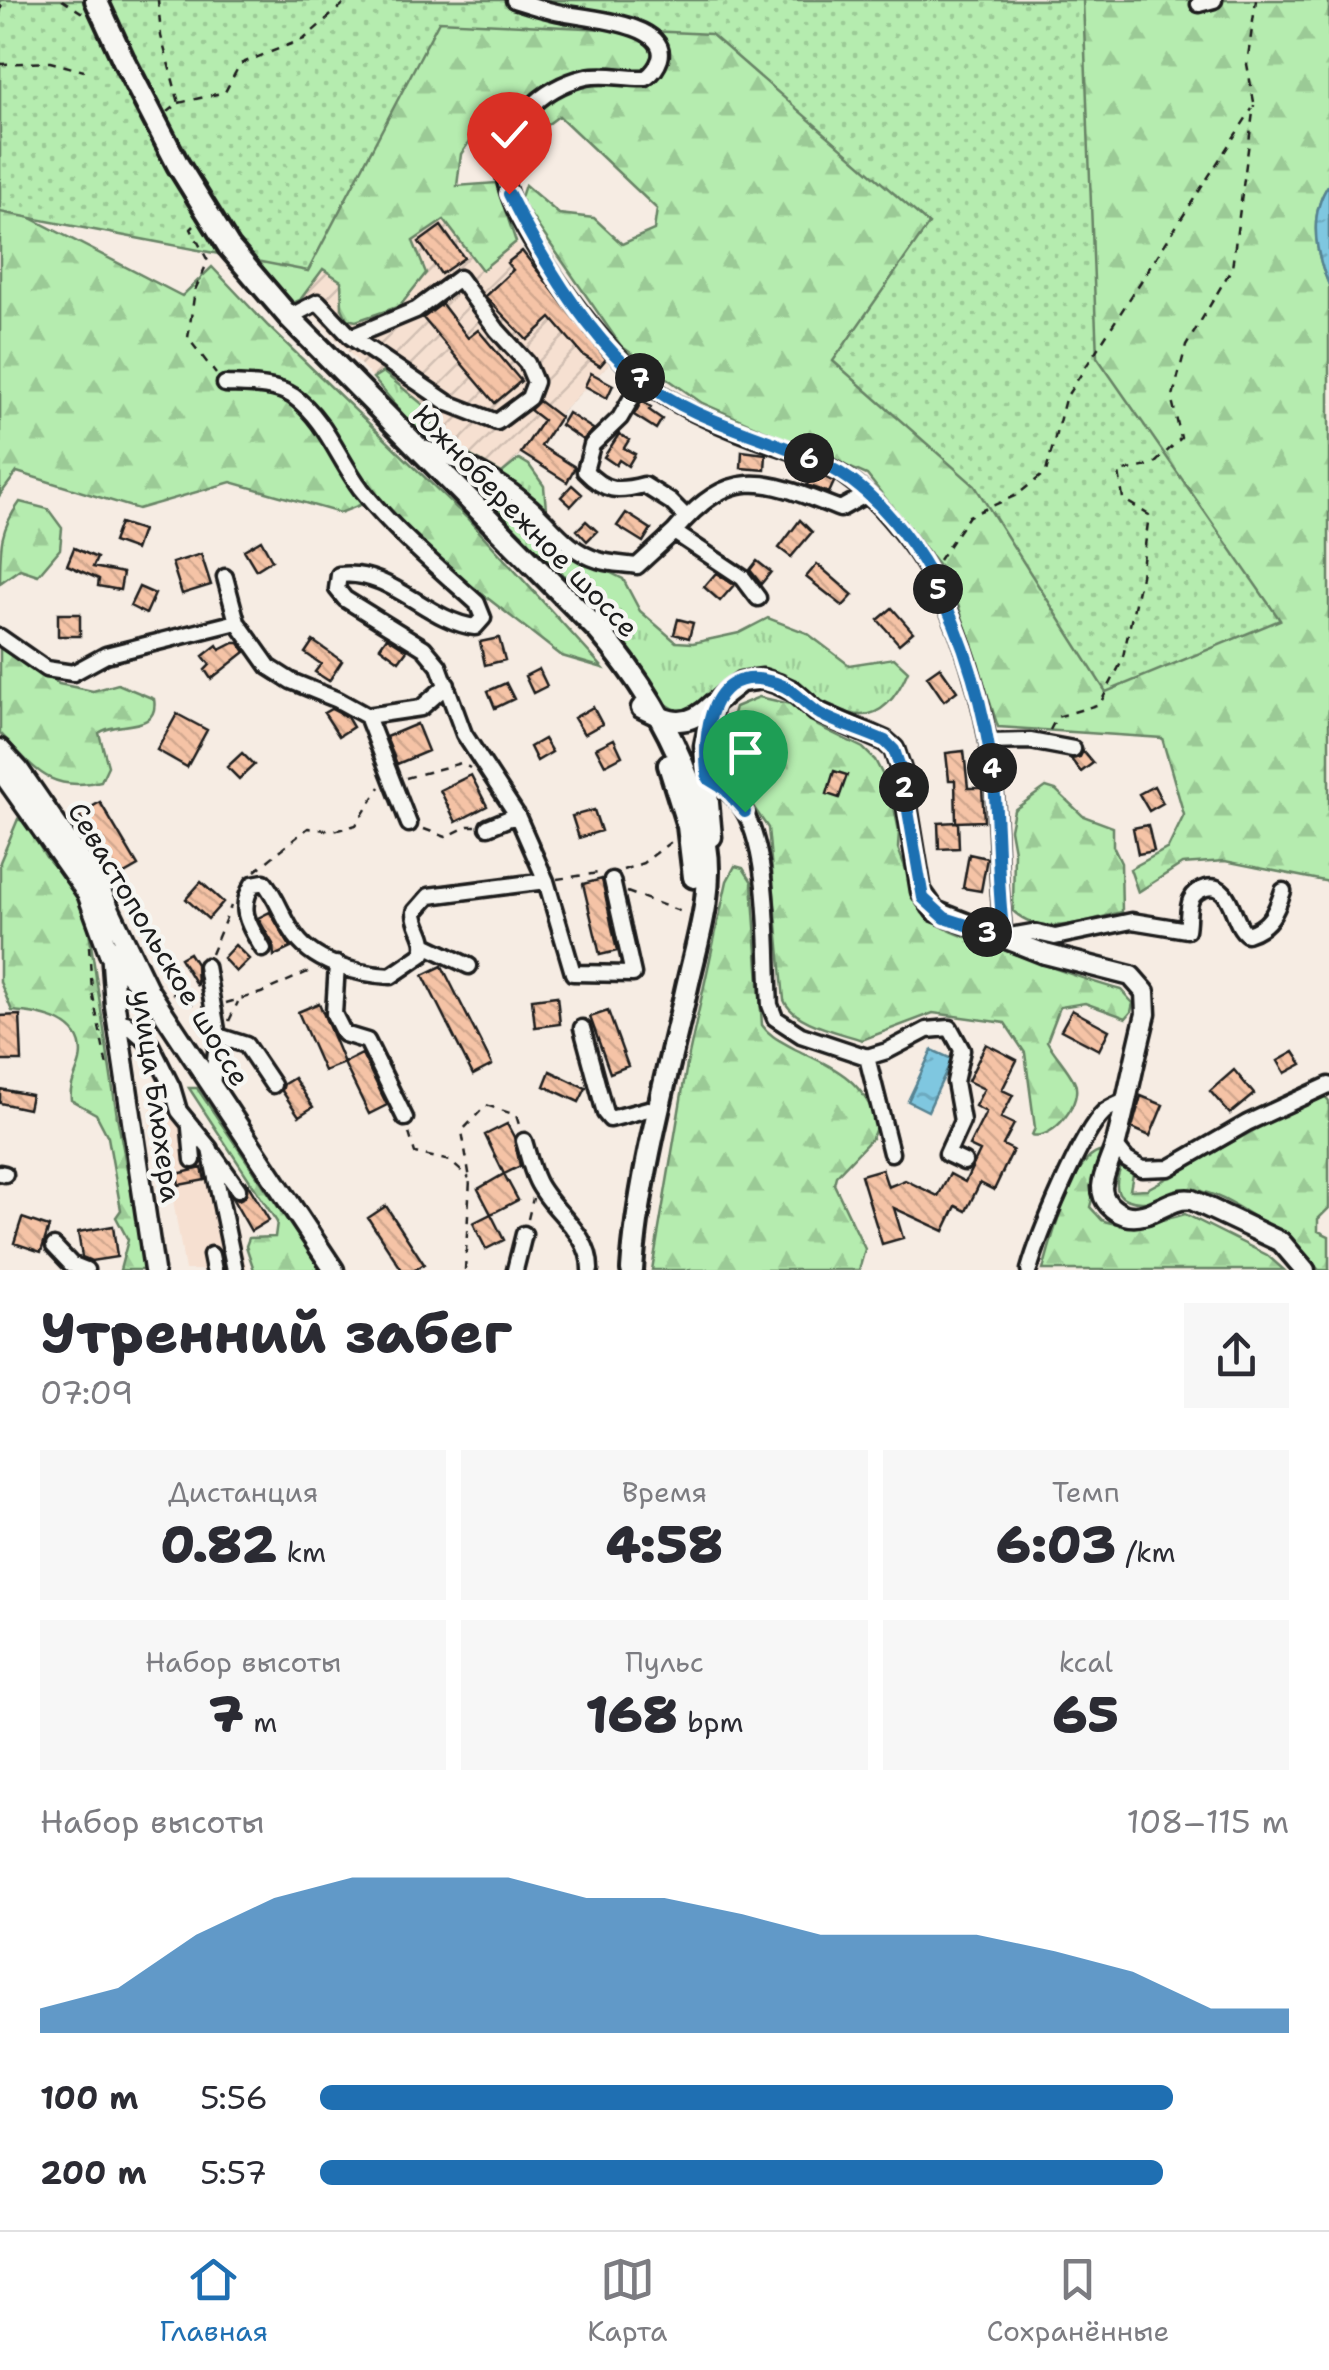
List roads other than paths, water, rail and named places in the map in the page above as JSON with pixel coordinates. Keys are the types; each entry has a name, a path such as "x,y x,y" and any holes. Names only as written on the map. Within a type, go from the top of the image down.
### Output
{"highway":[{"name":"Южнобережное шоссе","path":"85,0 95,10 198,200 285,321 416,445 598,631 630,667 650,712"},
{"name":"Южнобережное шоссе","path":"95,10 168,172 199,221 285,321 573,617 650,712 680,758 692,817 706,845 632,1270"},
{"name":"Южнобережное шоссе","path":"618,1270 648,1109 698,908"}],"main road":[{"path":"650,712 692,720 731,687 762,679 794,691 826,716 885,741 894,750 901,770 923,898 945,918 1056,958 1131,976 1140,982 1147,1002 1102,1189 1112,1208 1128,1216 1142,1216 1175,1200 1192,1200 1281,1242 1305,1270"},
{"path":"698,908 714,854 706,726 712,704"},
{"name":"Севастопольское шоссе","path":"0,749 19,770 97,883 146,991 331,1270"},
{"name":"Севастопольское шоссе","path":"0,770 86,892 109,953 146,991 212,1085 331,1270"},
{"path":"692,817 707,772"},
{"path":"109,953 122,933"},
{"name":"улица Блюхера","path":"109,953 154,1270"},
{"path":"116,1014 124,988 146,991"}],"street":[{"path":"514,0 640,30 657,40 659,62 646,78 586,77 538,100 522,114 505,150 504,173 509,194 546,262 607,344 642,380 711,420 806,456 843,475 886,513 930,573 971,675 988,742 1004,937 1033,932 1055,937 1132,921 1186,930 1189,901 1208,887 1226,895 1238,928 1247,934 1262,929 1271,919 1283,890"},
{"path":"285,321 318,302 351,337 448,403 497,422 528,398 535,382 527,362 497,330 459,278 416,310 351,337"},
{"path":"642,380 620,418 592,445 584,471 597,484 614,492 644,485 686,517"},
{"path":"225,384 274,389 291,395 320,422 359,486 379,510 476,602 483,618 475,628 457,625 377,580 356,572 339,575 337,589 346,598 424,648 439,666 464,734 516,815 546,881 573,973 634,974 613,884"},
{"path":"416,445 482,473 530,507 563,542 596,560 637,566 698,504 748,481 772,484 840,508 867,494"},
{"path":"674,532 743,578 758,598"},
{"path":"226,577 237,622 270,666 291,681 367,716 420,708 447,685"},
{"path":"0,637 46,669 73,673 106,655 237,622"},
{"path":"367,716 387,784 408,824"},
{"path":"988,742 1005,739 1073,749"},
{"path":"707,772 739,802 751,828 764,886 770,1005 775,1018 801,1035 867,1057 886,1052 926,1030 950,1028 962,1050 955,1082 962,1121 947,1154 964,1162"},
{"path":"488,827 516,815"},
{"path":"263,949 243,914 246,896 254,884 264,882 278,898 292,931 311,955 391,976 416,960 425,946 415,912 430,896 546,881"},
{"path":"425,946 469,966"},
{"path":"338,964 334,1014 344,1034 368,1041 405,1118"},
{"path":"206,966 218,1036 212,1085"},
{"path":"116,1014 151,1046 166,1074 178,1111 238,1188"},
{"path":"582,1028 604,1113 610,1120 648,1109"},
{"path":"218,1036 246,1045 273,1085"},
{"path":"867,1057 892,1153"},
{"path":"1115,1146 1142,1169 1169,1168 1247,1123 1329,1086"},
{"path":"1030,1269 1050,1214 1084,1144 1103,1113 1126,1101"},
{"path":"190,1128 192,1160"},
{"path":"524,1142 537,1182 581,1238 590,1270"},
{"path":"210,1149 235,1270"},
{"path":"514,1270 524,1234"},
{"path":"54,1246 71,1264 86,1270"}],"water":[{"path":"1329,184 1329,285 1320,260 1316,221"},
{"path":"932,1050 952,1059 928,1111 908,1101"}]}
